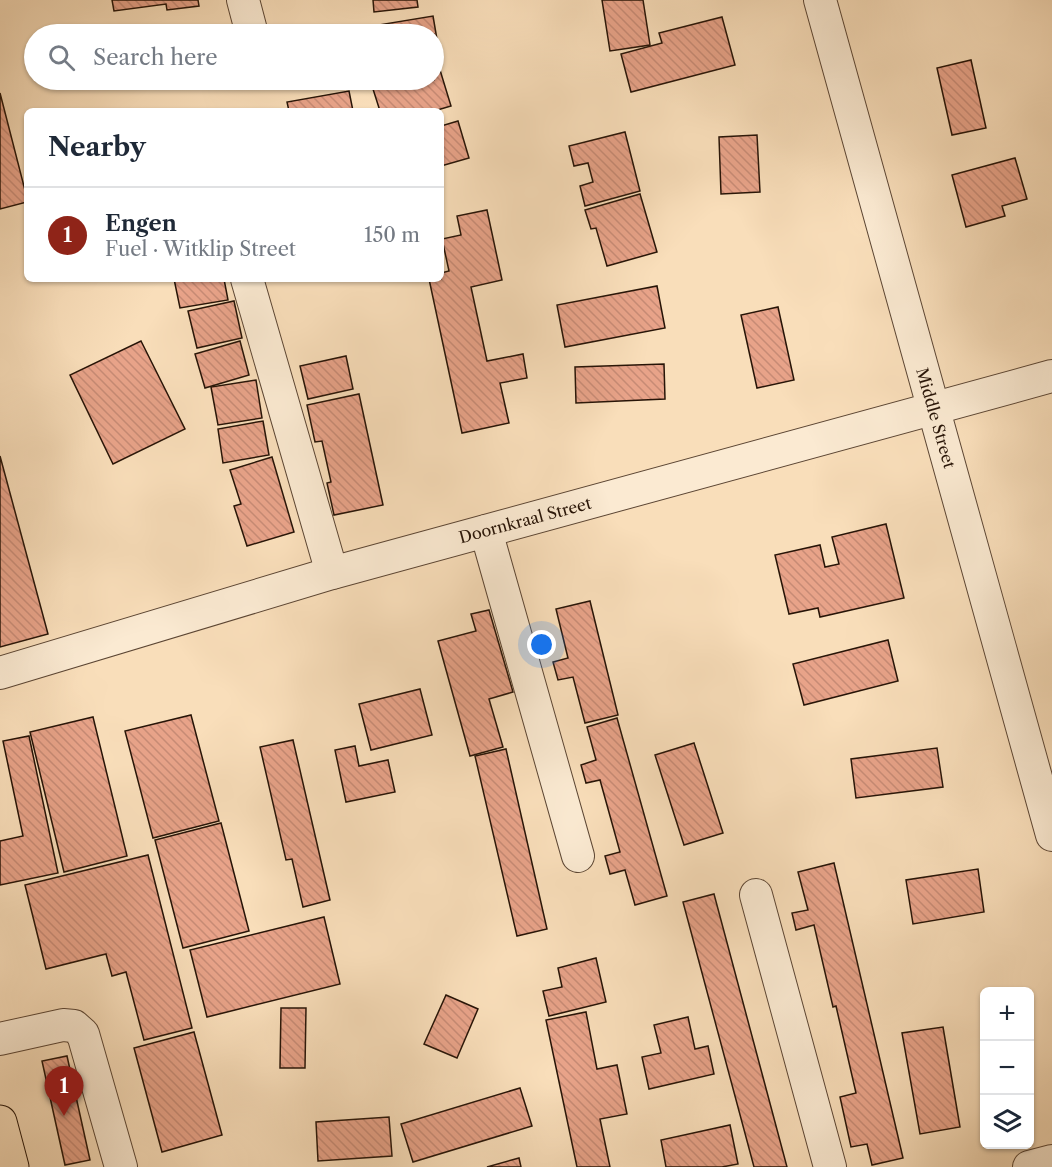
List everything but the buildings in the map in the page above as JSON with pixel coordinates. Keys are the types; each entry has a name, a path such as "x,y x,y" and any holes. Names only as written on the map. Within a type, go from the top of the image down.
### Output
{"main road":[{"path":"0,1122 12,1167"}],"street":[{"path":"243,0 249,24"},
{"name":"Middle Street","path":"820,0 1052,835"},
{"path":"248,282 332,573"},
{"name":"Doornkraal Street","path":"0,673 332,573 1052,376"},
{"path":"486,531 578,856"},
{"path":"756,895 830,1167"},
{"path":"0,1039 63,1025 74,1026 82,1034 121,1167"},
{"path":"1029,1167 1052,1161"}],"place":[{"name":"Engen","path":"64,1116"}]}
